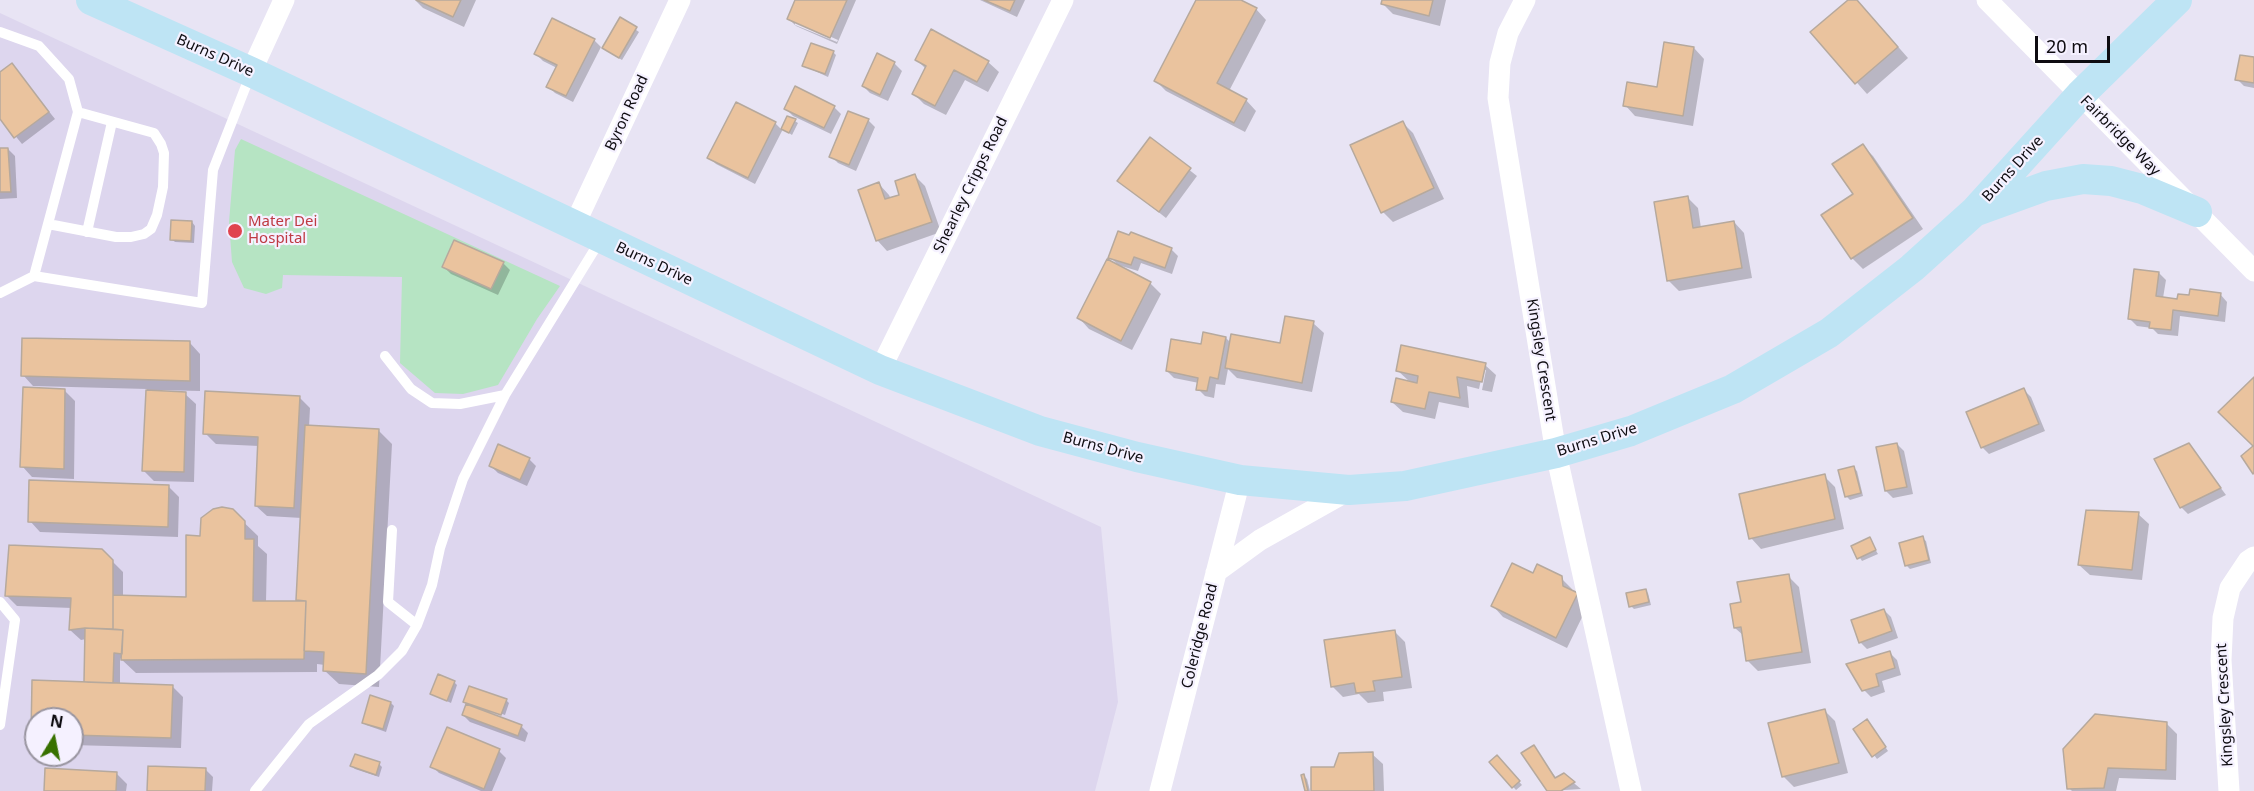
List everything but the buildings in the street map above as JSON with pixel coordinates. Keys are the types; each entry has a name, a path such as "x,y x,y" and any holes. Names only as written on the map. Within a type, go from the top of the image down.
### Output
{"main road":[{"name":"Burns Drive","path":"92,0 251,72 880,370 1040,431 1137,457 1240,480 1349,490 1405,486 1556,453 1631,431 1733,389 1829,333 1912,268 1974,212 2080,95 2177,0"},
{"path":"1974,212 2046,186 2082,179 2111,181 2142,189 2197,212"}],"street":[{"path":"251,72 285,0"},
{"name":"Byron Road","path":"574,226 680,0"},
{"name":"Shearley Cripps Road","path":"880,370 1063,0"},
{"name":"Kingsley Crescent","path":"1525,0 1508,33 1500,63 1498,98 1556,453 1631,791"},
{"name":"Fairbridge Way","path":"1987,0 2254,271"},
{"name":"Coleridge Road","path":"1160,791 1240,480"},
{"path":"1216,572 1260,540 1349,490"},
{"name":"Kingsley Crescent","path":"2229,791 2221,660 2223,618 2230,588 2248,561 2254,557"}],"lane":[{"path":"0,32 39,46 69,79 78,112 34,276"},
{"path":"0,293 34,276 202,303 213,170 251,72"},
{"path":"48,224 116,237 131,237 144,234 151,229 157,215 164,153 154,133 78,112"},
{"path":"87,232 112,122"},
{"path":"255,791 309,724 378,675 402,651 417,624 432,585 440,548 463,479 505,395 601,239"},
{"path":"385,356 411,389 432,403 460,404 505,395"},
{"path":"392,530 388,602 417,624"},
{"path":"0,602 15,620 0,725"}],"shaded area":[{"name":"Mater Dei Hospital","path":"0,13 1101,527 1118,702 1095,791 0,791"}],"green space":[{"path":"241,139 560,286 537,319 498,385 463,394 435,393 400,363 402,277 283,275 282,288 266,294 244,288 232,262 229,222 235,150"}],"place":[{"name":"Mater Dei Hospital","path":"235,231"}]}
